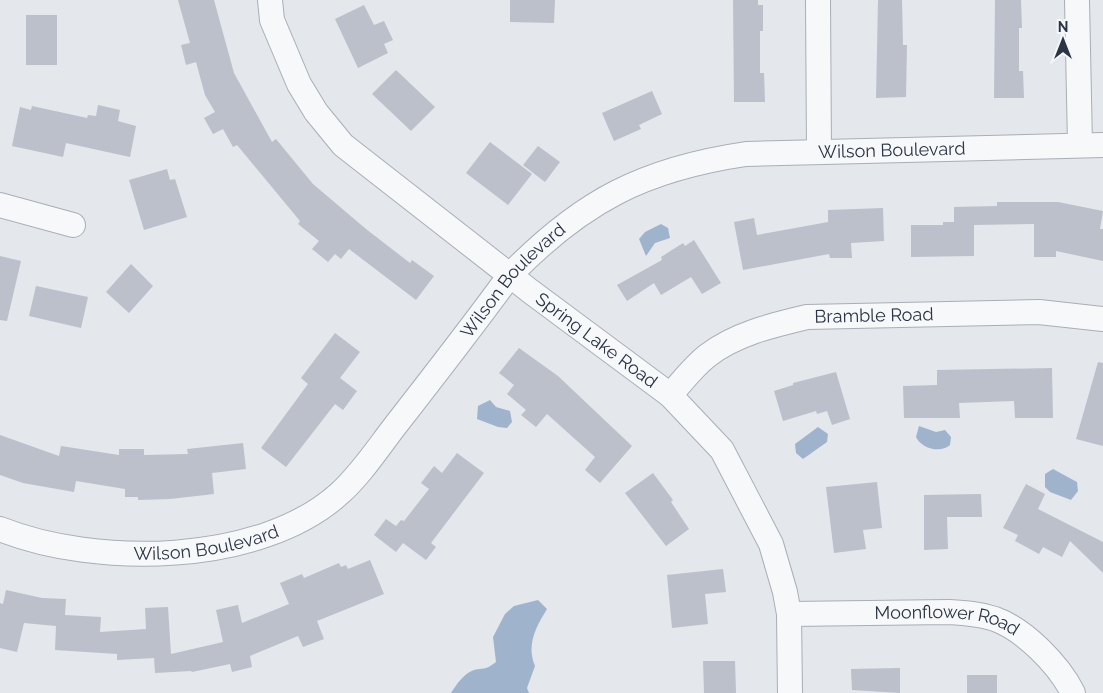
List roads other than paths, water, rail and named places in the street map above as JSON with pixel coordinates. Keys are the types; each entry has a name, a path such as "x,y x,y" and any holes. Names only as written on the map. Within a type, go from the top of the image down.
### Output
{"street":[{"name":"Spring Lake Road","path":"270,0 272,20 299,84 316,112 343,144 670,395 722,450 770,544 790,614 790,693"},
{"path":"818,0 819,151"},
{"path":"1077,0 1080,145"},
{"name":"Wilson Boulevard","path":"0,529 49,546 106,554 157,554 201,550 242,541 286,526 340,493 407,411 510,274 575,216 636,182 703,160 746,154 1103,145"},
{"path":"0,206 73,225"},
{"name":"Bramble Road","path":"670,395 708,355 772,325 807,317 1038,312 1103,319"},
{"name":"Moonflower Road","path":"790,614 949,612 974,614 995,619 1008,625 1043,653 1068,683 1073,693"}],"water":[{"path":"661,224 668,228 670,238 655,243 646,256 639,239 645,232"},
{"path":"490,400 496,407 510,411 512,422 507,428 498,427 477,419 478,406"},
{"path":"919,426 936,432 945,430 951,437 950,445 941,449 926,447 916,437"},
{"path":"818,427 828,434 827,442 803,459 796,453 795,444"},
{"path":"1053,469 1077,482 1078,491 1071,500 1050,492 1045,487 1045,474"},
{"path":"538,600 547,609 536,629 532,643 532,658 535,666 527,688 529,693 451,693 467,674 474,670 487,668 496,662 493,637 505,614 514,606"}]}
